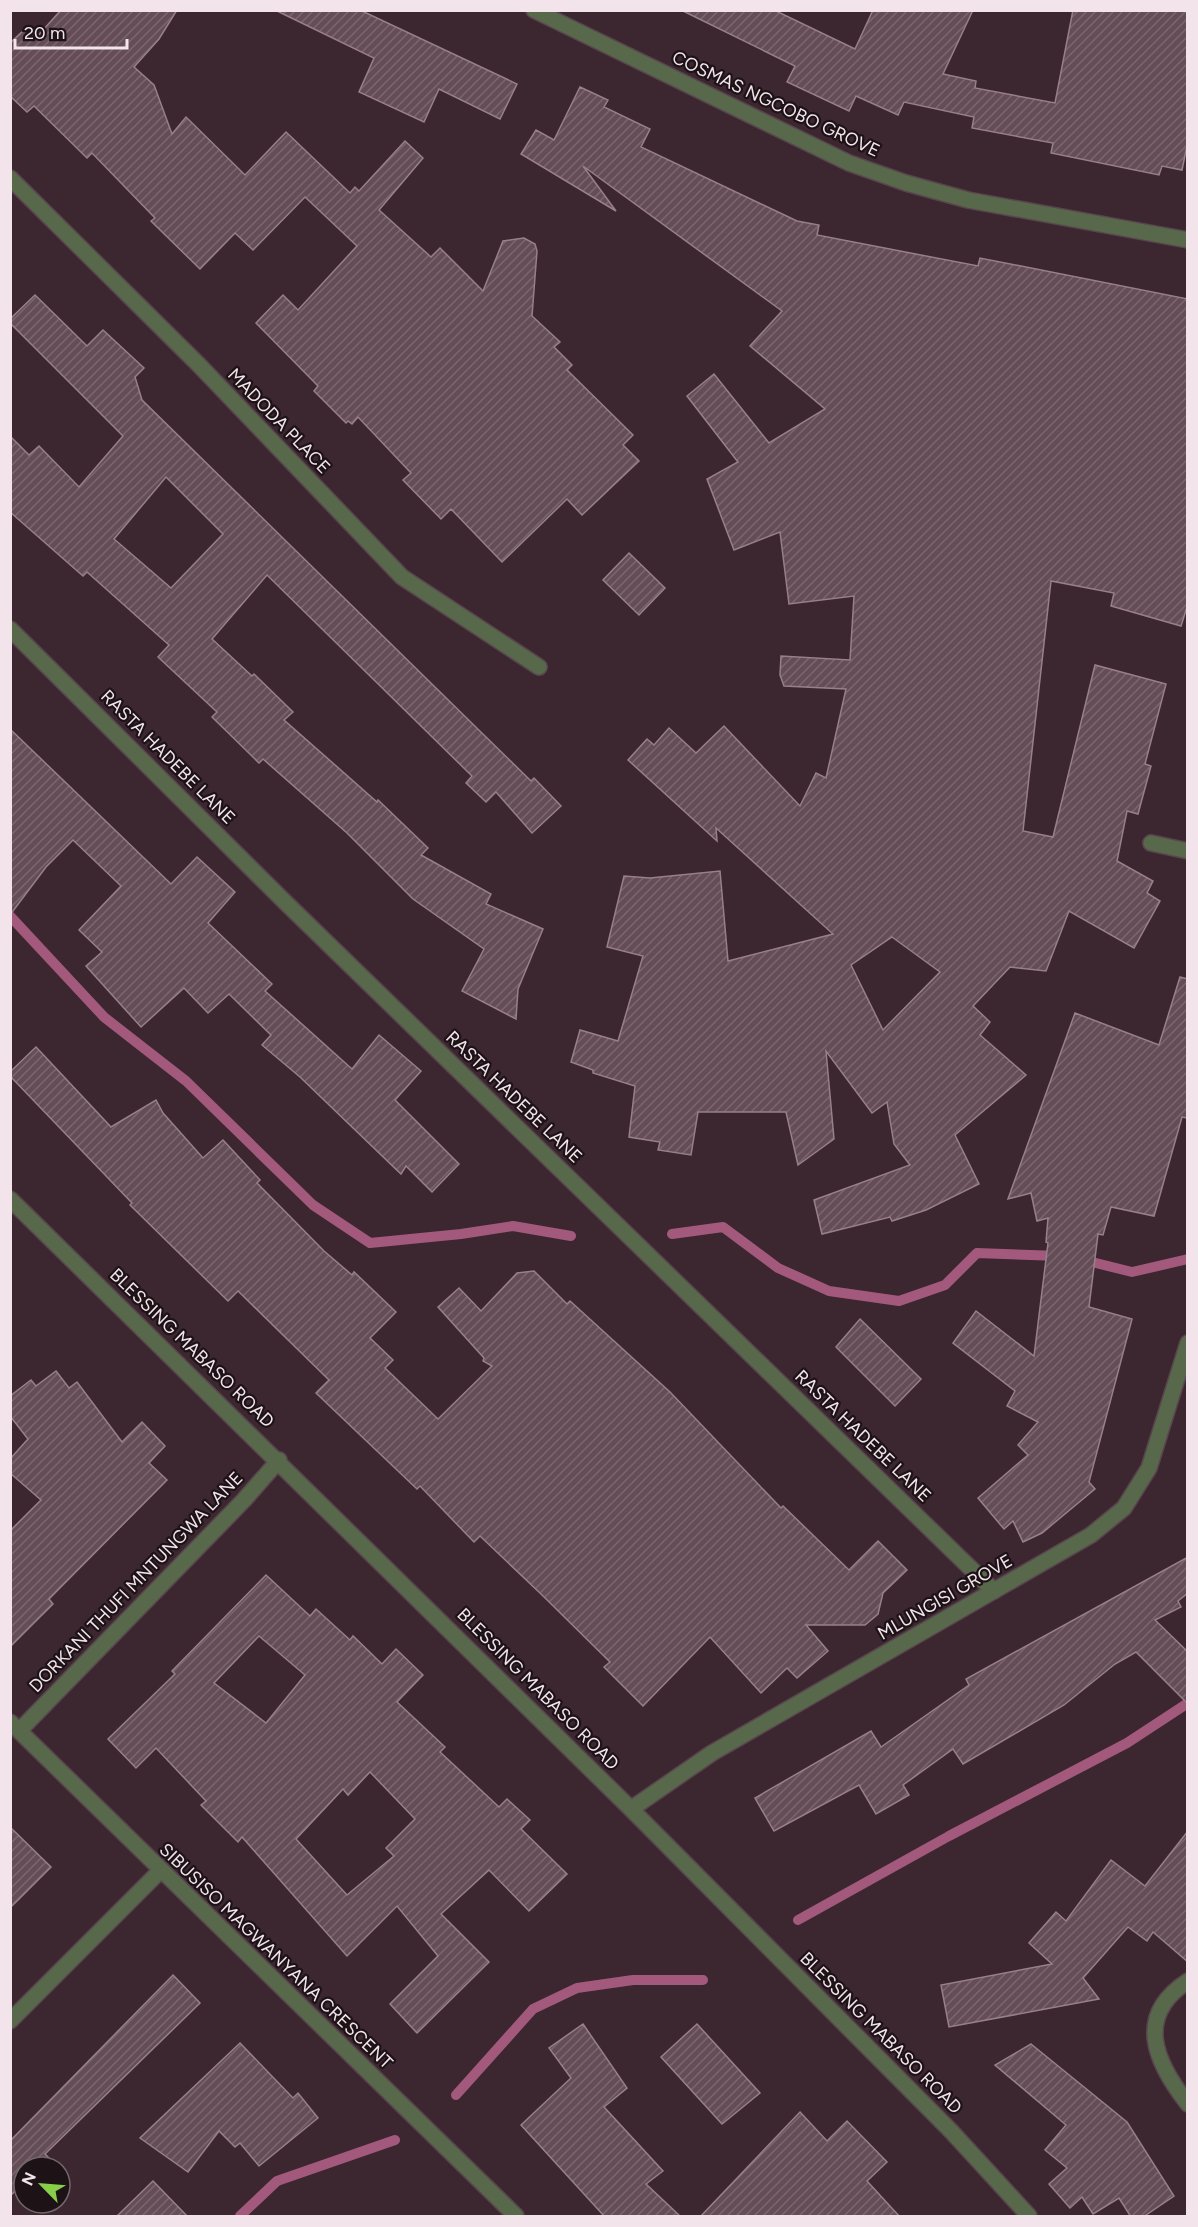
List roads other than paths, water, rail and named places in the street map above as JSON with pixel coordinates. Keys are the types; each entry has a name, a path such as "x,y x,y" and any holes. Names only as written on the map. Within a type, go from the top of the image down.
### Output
{"street":[{"name":"COSMAS NGCOBO GROVE","path":"534,10 849,163 906,183 968,200 1188,240"},
{"name":"MADODA PLACE","path":"10,178 199,365 402,577 539,667"},
{"name":"RASTA HADEBE LANE","path":"10,629 285,902 994,1591"},
{"path":"1151,843 1188,851"},
{"name":"BLESSING MABASO ROAD","path":"10,1199 279,1460 631,1809 951,2131 1029,2217"},
{"name":"MLUNGISI GROVE","path":"631,1809 712,1753 1091,1536 1124,1508 1149,1468 1188,1343"},
{"name":"DORKANI THUFI MNTUNGWA LANE","path":"15,1726 279,1460"},
{"name":"SIBUSISO MAGWANYANA CRESCENT","path":"15,1726 516,2217"},
{"path":"10,2021 160,1870"},
{"path":"1188,1981 1169,1993 1155,2022 1155,2051 1170,2082 1188,2104"}],"waterway":[{"path":"10,916 104,1017 186,1081 313,1205 370,1243 461,1234 513,1226 571,1236"},
{"path":"672,1234 723,1227 778,1268 829,1291 899,1301 945,1285 977,1253 1059,1256"},
{"path":"1080,1259 1132,1272 1188,1259"},
{"path":"798,1920 949,1836 1127,1743 1188,1703"},
{"path":"456,2095 533,2009 577,1988 633,1980 703,1980"},
{"path":"240,2216 277,2181 395,2140"}]}
